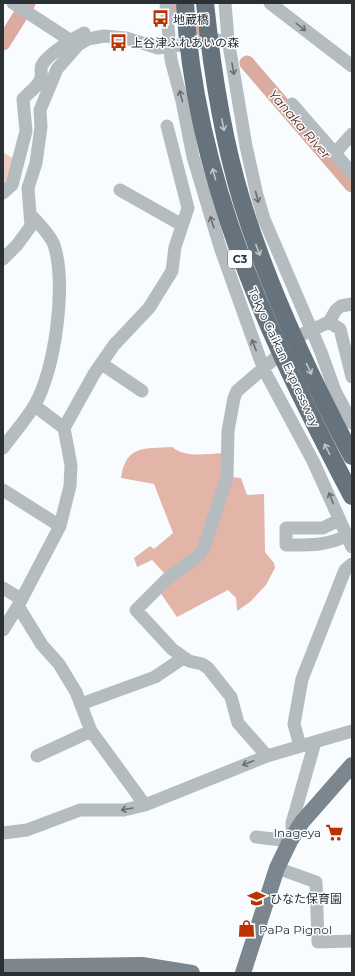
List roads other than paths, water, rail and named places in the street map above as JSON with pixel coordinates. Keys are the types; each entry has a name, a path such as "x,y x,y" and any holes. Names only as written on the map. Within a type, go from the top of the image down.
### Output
{"highway":[{"name":"Tokyo Gaikan Expressway","path":"185,3 190,52 204,130 217,187 233,238 277,346 352,496"},
{"name":"Tokyo Gaikan Expressway","path":"205,3 209,46 223,125 237,185 253,238 287,322 352,456"}],"main road":[{"path":"243,973 277,868 293,836 352,765"},
{"path":"3,967 142,965 192,973"}],"street":[{"path":"166,3 169,46 193,157 205,202 264,370 313,461 349,542 286,545 286,528 323,528 339,520"},
{"path":"225,3 228,39 257,195 264,219 335,391 352,423"},
{"path":"270,3 352,66"},
{"path":"21,8 74,43"},
{"path":"3,193 12,185 26,131 23,99 39,81 42,65 74,43 84,33"},
{"path":"3,259 17,245 31,226 28,188 36,163 41,127 40,110 57,69 74,43 104,36 142,42 158,48 228,39"},
{"path":"292,104 352,173"},
{"path":"3,630 60,526 70,486 70,465 64,428 114,345 141,318 172,271 175,247 188,208 167,126"},
{"path":"335,153 352,134"},
{"path":"120,190 182,226"},
{"path":"3,448 35,406 49,371 59,305 58,266 54,244 30,214"},
{"path":"267,756 238,723 231,697 208,668 202,664 183,658 172,649 136,610 166,580 198,556 204,547 227,478 228,431 234,398 242,386 264,370 303,334 329,322 336,310 341,306 352,304"},
{"path":"329,322 340,329 352,377"},
{"path":"102,364 142,391"},
{"path":"35,406 64,428"},
{"path":"3,490 60,526"},
{"path":"300,746 294,724 300,700 302,679 345,570 352,564"},
{"path":"3,588 19,603 42,644 59,664 76,692 91,731 145,805"},
{"path":"81,704 155,677 183,658"},
{"path":"37,756 91,731"},
{"path":"3,833 27,830 80,810 124,810 145,805 267,756 352,731"},
{"path":"256,837 293,836 292,823 315,742"},
{"path":"277,868 316,882 318,942 352,941"}],"waterway":[{"path":"3,43 28,3"},
{"path":"174,11 191,20 211,36"},
{"name":"Yanaka River","path":"247,63 352,185"}],"place":[{"name":"地蔵橋","path":"160,19"},
{"name":"上谷津ふれあいの森","path":"118,42"},
{"name":"Inageya","path":"334,832"},
{"name":"ひなた保育園","path":"257,898"},
{"name":"PaPa Pignol","path":"246,929"}]}
